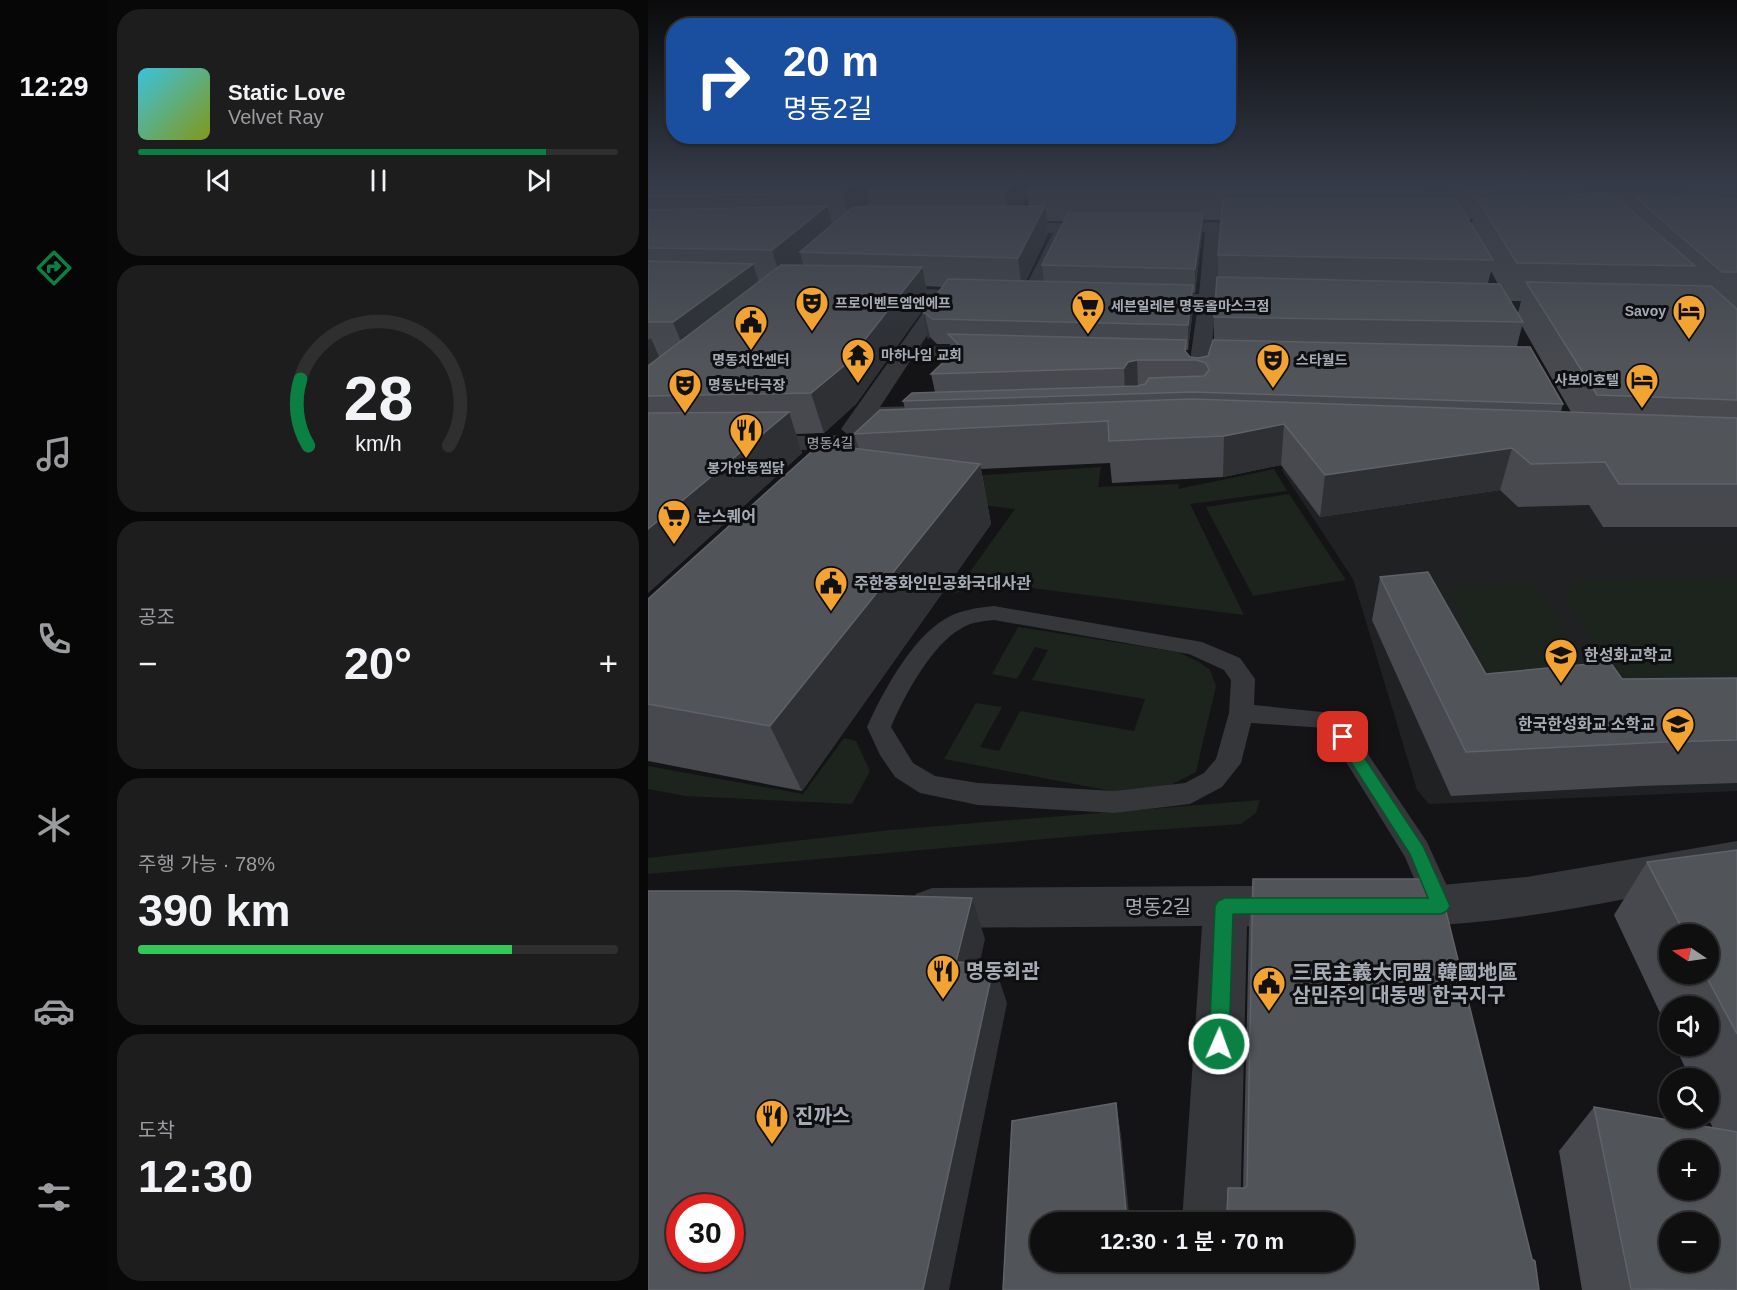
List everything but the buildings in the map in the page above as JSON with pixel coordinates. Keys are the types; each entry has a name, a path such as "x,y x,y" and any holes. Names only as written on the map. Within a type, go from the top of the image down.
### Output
{"street":[{"path":"1018,295 1053,242"},
{"path":"1173,397 1194,408 1208,299 1212,242"},
{"path":"865,292 1053,296"},
{"path":"844,443 946,294"},
{"path":"1125,297 1278,301"},
{"path":"906,352 1012,354"},
{"path":"1177,357 1224,359"},
{"path":"862,414 946,412"},
{"name":"명동4길","path":"729,444 928,440"},
{"name":"명동2길","path":"893,908 1346,906 1446,929 1570,889 1737,859"},
{"path":"1211,1212 1225,906"}],"lane":[{"path":"994,614 1194,647 1232,664 1243,680 1241,713 1228,763 1213,780 1191,792 1114,802 978,794 929,786 904,770 879,728 884,713 933,638 951,624 969,615 994,614"},
{"path":"1241,713 1332,720 1417,851 1446,929"}],"shaded area":[{"path":"1101,467 1098,487 1179,484 1178,489 1274,469 1287,491 1190,504 1244,615 985,582 954,594 1015,509 867,491 867,483"},
{"name":"한성화교학교","path":"1281,469 1737,486 1737,791 1429,804 1417,790 1353,579"},
{"path":"1289,494 1346,580 1253,596 1206,507"},
{"path":"1737,579 1737,717 1628,700 1565,595 1570,586 1582,580"},
{"path":"1536,583 1602,698 1501,703 1448,587"},
{"path":"1018,627 1178,652 1210,670 1216,686 1196,772 1157,792 1132,795 944,759 976,703 1002,707 980,747 999,751 1020,711 1134,731 1145,699 1032,680 1048,650 1035,647 1017,679 992,674"},
{"path":"844,738 856,741 870,771 852,804 686,796 648,789 648,766 803,794"},
{"path":"1260,800 1256,813 1241,824 648,874 648,858 890,830"}],"place":[{"name":"프로이벤트엠엔에프","path":"812,332"},
{"name":"세븐일레븐 명동올마스크점","path":"1088,335"},
{"name":"Savoy","path":"1689,340"},
{"name":"명동치안센터","path":"751,351"},
{"name":"마하나임 교회","path":"858,384"},
{"name":"스타월드","path":"1273,389"},
{"name":"사보이호텔","path":"1642,409"},
{"name":"명동난타극장","path":"685,414"},
{"name":"봉가안동찜닭","path":"746,459"},
{"name":"눈스퀘어","path":"674,545"},
{"name":"주한중화인민공화국대사관","path":"831,612"},
{"name":"한성화교학교","path":"1561,684"},
{"name":"한국한성화교 소학교","path":"1678,753"},
{"name":"명동회관","path":"943,1000"},
{"name":"三民主義大同盟 韓國地區 삼민주의 대동맹 한국지구","path":"1269,1012"},
{"name":"진까스","path":"772,1145"}],"route":[{"path":"1219,1044 1225,906 1441,906 1417,851 1343,737"}]}
